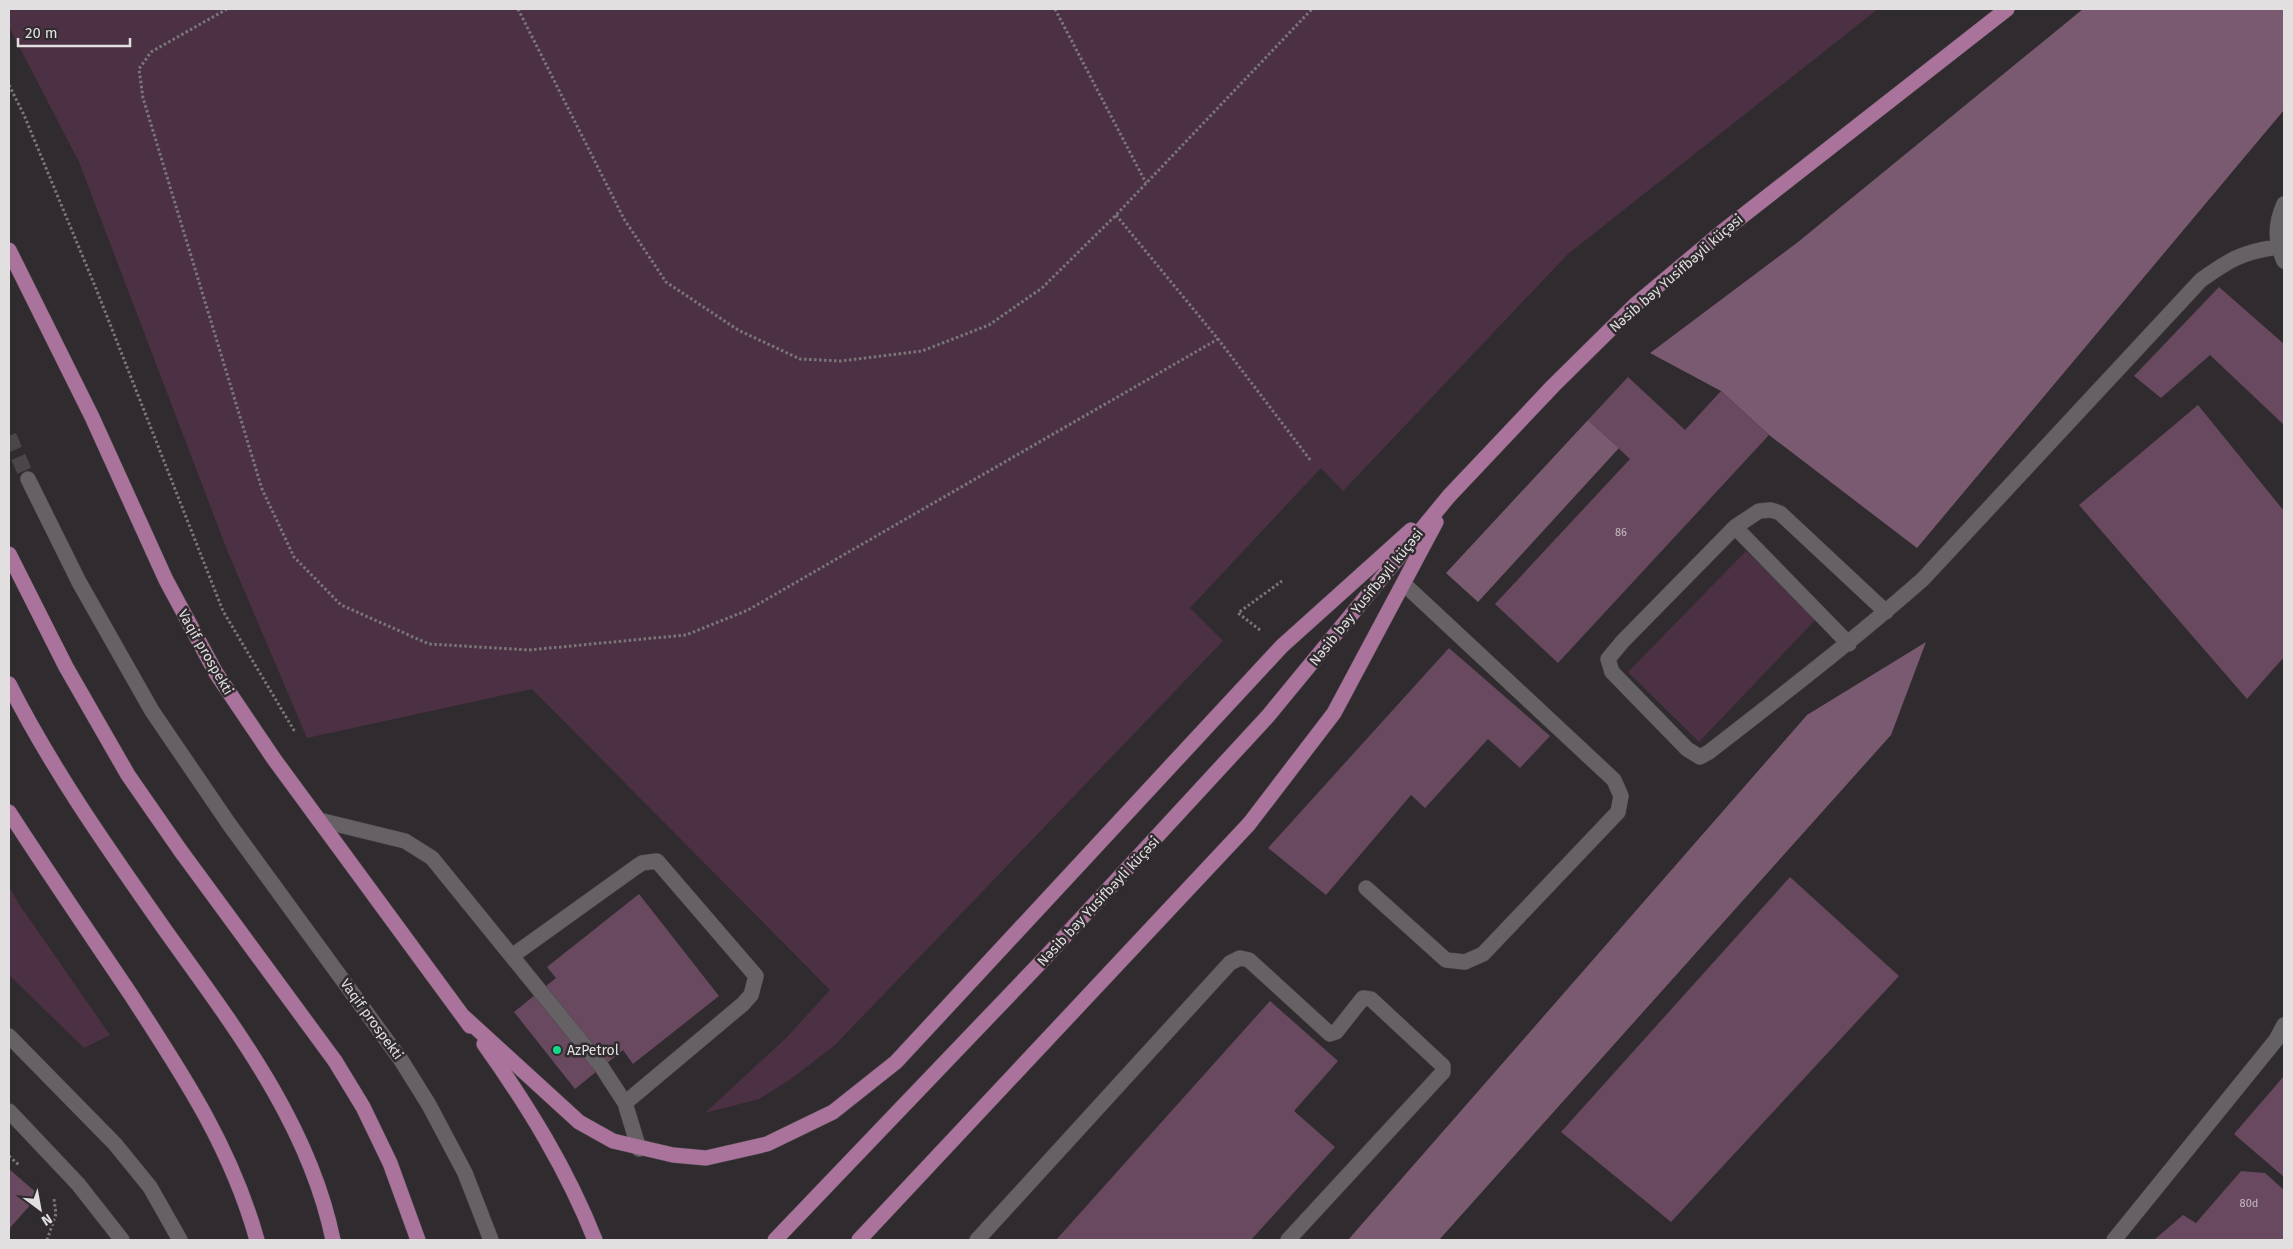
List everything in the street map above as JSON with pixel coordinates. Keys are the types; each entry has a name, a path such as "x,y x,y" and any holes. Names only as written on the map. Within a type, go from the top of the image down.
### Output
{"main road":[{"name":"Nəsib bəy Yusifbəyli küçəsi","path":"774,1240 1042,960 1268,716 1449,496 1553,386 1634,305 1722,232 2008,9"},
{"name":"Vaqif prospekti","path":"9,250 92,417 166,580 216,673 274,759 464,1017"},
{"path":"859,1240 1249,824 1334,713 1449,496"},
{"path":"464,1017 579,1122 613,1141 639,1149 706,1158 766,1144 832,1112 896,1062 1282,646 1449,496"},
{"path":"9,554 66,667 128,775 180,850 335,1061 363,1107 390,1163 418,1240"},
{"path":"9,684 54,765 102,842 240,1034 274,1090 317,1183 333,1240"},
{"path":"9,812 176,1064 208,1118 232,1167 257,1240"},
{"path":"464,1017 515,1088 551,1146 578,1198 595,1240"}],"street":[{"path":"2284,204 2278,218 2277,247 2284,262"},
{"path":"1886,612 1780,513 1771,510 1759,511 1735,527 1608,659 1612,672 1618,679 1687,749 1700,757 1709,752 1849,644 1886,612 1922,579 2201,280 2228,260 2253,251 2277,247"},
{"name":"Vaqif prospekti","path":"28,479 79,582 152,710 229,824 401,1060 429,1105 465,1173 491,1240"},
{"path":"1735,527 1849,644"},
{"path":"1366,888 1446,960 1464,962 1483,954 1618,812 1621,796 1614,780 1404,584"},
{"path":"319,820 405,841 432,858 601,1066 625,1103 639,1149"},
{"path":"512,956 642,863 657,861 756,976 751,994 743,1004 625,1103"},
{"path":"977,1240 1230,963 1240,958 1249,960 1330,1034 1336,1032 1364,998 1371,999 1443,1066 1443,1072 1288,1240"},
{"path":"2114,1240 2276,1040 2284,1025"},
{"path":"9,1036 115,1144 150,1187 180,1240"},
{"path":"9,1110 78,1184 115,1238"}],"path":[{"path":"226,9 152,52 139,69 143,98 262,489 294,557 341,605 429,644 529,650 686,635 748,610 1218,339"},
{"path":"518,9 624,219 666,282 738,330 800,359 841,361 922,351 989,325 1042,288 1116,215 1312,9"},
{"path":"1055,9 1146,183"},
{"path":"9,85 24,115 97,291 223,611 295,732"},
{"path":"1116,215 1218,339 1311,461"},
{"path":"1238,613 1282,581"},
{"path":"9,1156 23,1169"},
{"path":"47,1240 56,1214 53,1194"}],"shaded area":[{"path":"9,9 1878,9 1568,254 1343,491 1321,468 1190,608 1223,641 835,1045 791,1079 759,1099 705,1113 786,1038 830,990 532,689 307,738 227,550 79,162 9,27"},
{"path":"2083,9 2284,9 2284,110 1917,548 1769,435 1721,391 1650,353 1798,242"},
{"path":"1588,420 1619,448 1478,602 1446,573"},
{"path":"1746,551 1817,618 1699,742 1628,672"},
{"path":"1926,642 1891,735 1439,1240 1348,1240 1807,715"},
{"path":"9,887 110,1035 84,1048 9,975"}],"building":[{"path":"2219,287 2284,344 2284,425 2210,355 2161,398 2134,376"},
{"path":"1628,377 1685,430 1721,391 1769,435 1558,663 1495,604 1630,459 1588,420"},
{"path":"2198,405 2284,511 2284,657 2247,699 2079,505"},
{"path":"1449,648 1550,736 1520,768 1488,739 1425,808 1411,795 1326,895 1268,848"},
{"path":"1790,877 1899,976 1671,1222 1561,1132"},
{"path":"639,894 719,996 633,1064 623,1050 575,1089 514,1012 556,978 547,967"},
{"path":"1270,1001 1338,1061 1294,1111 1335,1147 1251,1240 1056,1240"},
{"path":"2284,1076 2284,1177 2234,1134"},
{"path":"9,1169 39,1195 9,1229"},
{"path":"2241,1171 2265,1173 2284,1190 2284,1240 2154,1240 2183,1215 2196,1223"}],"tunnel":[{"path":"9,436 28,479"}],"place":[{"name":"AzPetrol","path":"557,1050"}]}
